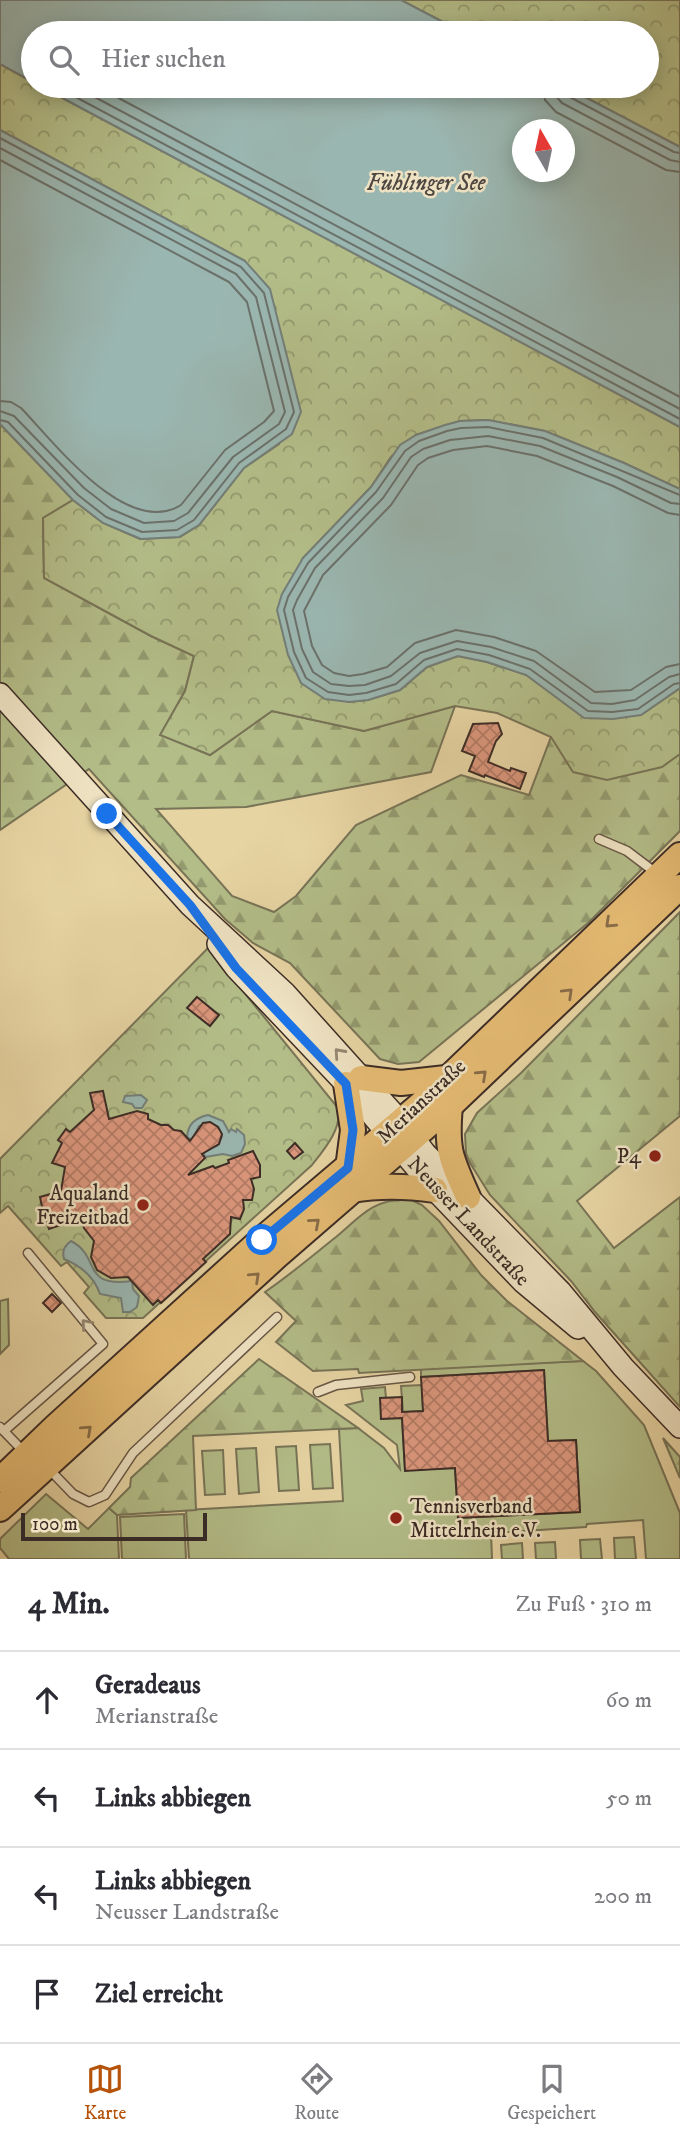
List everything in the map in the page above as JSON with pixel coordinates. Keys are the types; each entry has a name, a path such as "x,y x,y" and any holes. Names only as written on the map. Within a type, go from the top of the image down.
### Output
{"main road":[{"name":"Neusser Landstraße","path":"0,694 190,905 285,993 354,1081 401,1134 425,1153 560,1290 623,1367 680,1427"},
{"name":"Merianstraße","path":"401,1134 450,1106 672,885 680,855"},
{"name":"Merianstraße","path":"0,1509 37,1461 401,1134 446,1078 672,885"},
{"path":"435,1190 404,1185 376,1186 350,1179 354,1081 401,1083 446,1078"},
{"path":"450,1106 447,1138 451,1159 468,1197"},
{"name":"Neusser Landstraße","path":"401,1134 435,1190 523,1282 623,1367"},
{"name":"Merianstraße","path":"0,1480 37,1461"}],"lane":[{"path":"599,839 627,851 672,885"},
{"path":"28,1253 103,1344 2,1429 73,1494 89,1502 105,1495 133,1453 277,1317"},
{"path":"318,1392 336,1385 410,1377"}],"green space":[{"path":"401,0 680,0 680,147 587,98 659,98 659,21 441,21"},
{"path":"0,64 21,75 21,98 63,98 680,427 680,489 545,431 488,420 460,421 416,435 391,457 371,487 303,558 349,702 368,700 400,690 427,667 458,656 527,675 553,693 641,715 680,688 680,754 662,767 607,780 573,772 551,737 497,713 455,706 364,731 272,711 210,755 160,735 185,691 194,656 44,578 43,518 73,500 103,523 140,539 180,537 199,525 244,468 279,444 245,261 0,130"},
{"path":"0,424 73,500 43,518 44,578 194,656 185,691 161,734 210,755 272,711 364,731 455,706 431,772 246,807 156,809 232,896 274,912 296,896 356,825 461,775 529,795 551,737 680,726 680,831 588,923 419,1062 398,1064 380,1059 290,963 253,943 225,919 89,769 0,830"},
{"path":"680,912 680,1116 577,1201 614,1248 680,1197 680,1407 595,1312 571,1281 490,1195 470,1163 466,1153 465,1134 477,1113 521,1073"},
{"path":"208,948 338,1108 338,1123 331,1139 312,1165 143,1318 106,1318 84,1293 89,1287 67,1262 61,1266 8,1206 0,1213 0,1159"},
{"path":"407,1198 422,1205 439,1221 481,1275 507,1301 583,1361 359,1373 358,1369 313,1371 276,1342 296,1321 265,1292 367,1211 384,1202"},
{"path":"8,1299 9,1345 0,1354 0,1301"},
{"path":"259,1359 358,1428 193,1436 196,1510 117,1515 109,1508 130,1487 131,1478"},
{"path":"583,1361 596,1371 644,1425 680,1513 680,1559 646,1559 643,1520 587,1524 586,1527 491,1533 492,1559 189,1559 186,1510 343,1501 339,1429 358,1428 384,1448 400,1469 397,1445 346,1405 363,1401 361,1389 385,1387 386,1398 381,1419 402,1418 405,1470 455,1468 458,1518 580,1512 576,1440 548,1441 544,1370 421,1377 421,1368"},
{"path":"422,1385 423,1411 403,1412 401,1386"},
{"path":"663,1438 680,1457 680,1478"},
{"path":"330,1444 333,1488 313,1489 310,1445"},
{"path":"296,1446 299,1490 279,1491 276,1447"},
{"path":"256,1448 259,1492 239,1494 236,1449"},
{"path":"223,1450 225,1494 205,1495 202,1451"},
{"path":"46,1494 88,1529 109,1508 117,1515 119,1559 9,1559 0,1548 0,1539"},
{"path":"184,1514 186,1559 122,1559 120,1517"},
{"path":"634,1537 636,1559 615,1559 614,1538"},
{"path":"600,1539 602,1559 581,1559 580,1540"},
{"path":"555,1542 556,1559 536,1559 535,1543"},
{"path":"522,1543 523,1559 502,1559 501,1545"}],"water":[{"path":"0,0 401,0 441,21 21,21 21,75 0,64"},
{"name":"Fühlinger See","path":"63,98 587,98 680,147 680,427"},
{"path":"0,130 245,261 270,289 301,412 292,434 244,468 199,525 179,537 141,539 103,523 73,500 0,424"},
{"path":"488,420 545,431 680,489 680,688 641,715 613,719 584,718 526,675 458,656 427,667 400,690 368,700 349,702 325,699 301,683 288,655 277,610 282,594 303,558 371,487 400,445 416,435 445,425 460,421"},
{"path":"141,1095 147,1100 142,1108 135,1108 132,1104 123,1102 125,1096"},
{"path":"208,1115 223,1121 229,1132 231,1129 236,1132 237,1129 244,1135 245,1144 241,1153 205,1157 203,1150 217,1146 222,1137 218,1127 210,1122 199,1126 192,1140 187,1137 193,1122"},
{"path":"71,1241 86,1255 98,1276 116,1282 132,1281 133,1289 139,1296 137,1307 130,1312 123,1312 121,1298 100,1294 86,1272 64,1259 64,1249"}],"building":[{"path":"498,723 502,734 496,741 488,762 510,771 511,768 526,773 520,789 469,771 475,756 462,751 473,724"},
{"path":"197,997 219,1015 210,1026 187,1008"},
{"name":"Aqualand Freizeitbad","path":"103,1091 109,1119 137,1111 148,1114 148,1119 161,1125 181,1131 190,1141 203,1123 210,1122 218,1127 222,1134 219,1144 202,1154 205,1158 188,1175 229,1163 228,1160 253,1151 260,1165 260,1177 251,1179 254,1189 252,1200 243,1200 244,1209 240,1219 231,1217 230,1234 203,1259 206,1262 161,1303 158,1300 153,1305 128,1277 111,1278 97,1270 91,1257 94,1241 84,1228 81,1218 49,1229 43,1212 40,1197 61,1191 65,1167 52,1163 62,1143 58,1140 66,1129 70,1132 94,1110 90,1093"},
{"path":"295,1143 303,1152 294,1159 287,1151"},
{"path":"52,1294 61,1303 52,1312 43,1303"},
{"path":"544,1370 548,1441 576,1440 580,1512 458,1518 455,1468 405,1471 402,1418 381,1419 380,1398 402,1397 402,1412 423,1411 421,1377"}],"place":[{"name":"P4","path":"655,1156"},
{"name":"Aqualand Freizeitbad","path":"143,1205"},
{"name":"Tennisverband Mittelrhein e.V.","path":"396,1518"}],"route":[{"path":"107,814 190,905 236,968 346,1084 353,1130 348,1168 262,1240"}]}
